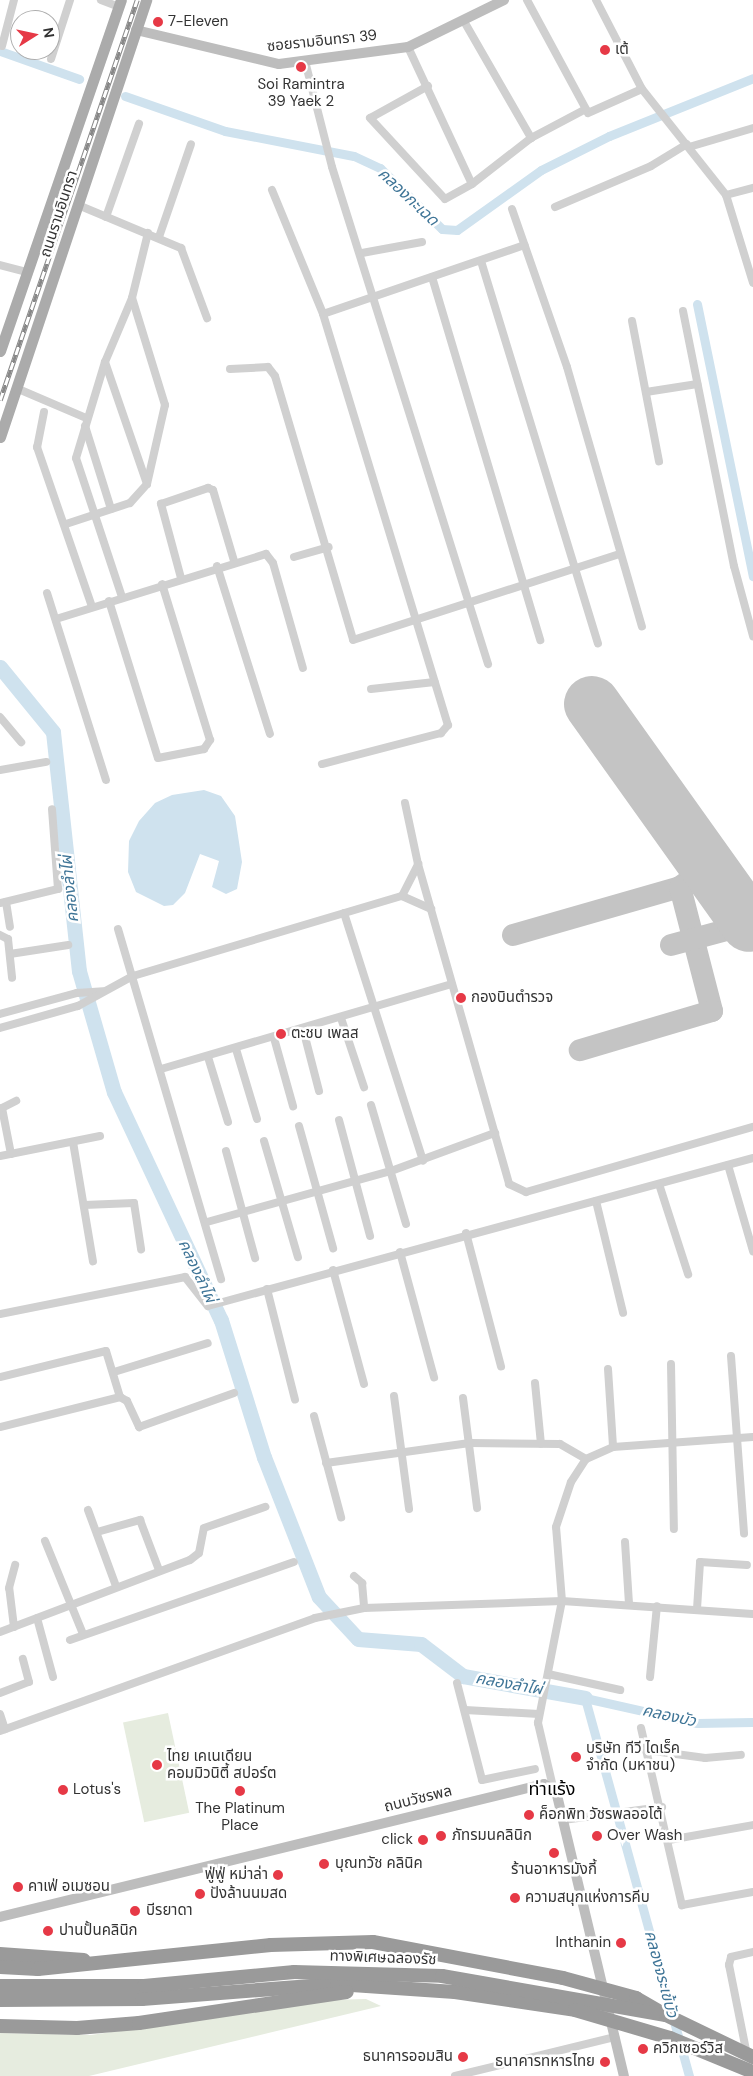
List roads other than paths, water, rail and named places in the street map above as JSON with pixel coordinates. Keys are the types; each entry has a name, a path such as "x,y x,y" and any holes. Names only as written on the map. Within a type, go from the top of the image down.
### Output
{"highway":[{"path":"0,1968 38,1969 133,1961 270,1945 373,1942 563,1978 636,1998 666,2015"},
{"path":"0,1954 133,1961"},
{"name":"ทางพิเศษฉลองรัช","path":"0,1986 95,1988 294,1972 381,1973 502,1984 666,2015 753,2057"},
{"name":"ทางพิเศษฉลองรัช","path":"0,2000 142,1999 297,1985 374,1986 502,1997 574,2010 670,2038 753,2072"},
{"path":"0,2026 77,2028 139,2024 374,1986"}],"main road":[{"name":"ถนนรามอินทรา","path":"0,437 146,0"},
{"name":"ซอยรามอินทรา 39","path":"136,30 262,63 305,61 408,47 465,23 504,0"},
{"name":"ถนนรามอินทรา","path":"0,351 120,3"},
{"name":"ถนนวัชรพล","path":"3,1915 539,1784 553,1787"},
{"path":"553,1787 563,1820 624,2076"}],"street":[{"path":"2,46 14,0"},
{"path":"60,31 70,0"},
{"path":"101,0 120,3"},
{"path":"526,0 586,110"},
{"path":"596,0 642,88 726,195 753,283"},
{"path":"465,23 531,138"},
{"path":"408,47 428,86 472,184"},
{"path":"305,61 332,167 376,297 488,664"},
{"path":"428,86 370,118 442,197 450,198 472,184 531,138 586,110 598,112 642,88"},
{"path":"106,217 139,124"},
{"path":"555,207 651,166 688,145 753,128"},
{"path":"159,238 191,144"},
{"path":"726,195 753,188"},
{"path":"272,190 324,314 448,725 445,730 322,764"},
{"path":"78,205 181,248 207,318"},
{"path":"512,209 567,367 619,554 642,626"},
{"path":"122,597 76,458 86,418 105,362 132,298 148,233"},
{"path":"362,253 422,242"},
{"path":"324,314 524,245"},
{"path":"481,261 572,570 598,644"},
{"path":"0,265 26,272"},
{"path":"432,277 522,587 540,640"},
{"path":"66,524 130,502 147,484 165,405 132,298"},
{"path":"683,311 697,384 753,636"},
{"path":"632,321 659,461"},
{"path":"105,362 147,484"},
{"path":"230,369 262,366 272,370 328,547 353,640 416,623 619,554"},
{"path":"646,392 697,384"},
{"path":"16,388 86,418"},
{"path":"44,412 38,447 66,524 92,606"},
{"path":"85,426 111,509"},
{"path":"181,578 161,504 208,488 213,490 234,561"},
{"path":"294,557 328,547"},
{"path":"56,619 217,566 269,555 303,668"},
{"path":"217,566 270,734"},
{"path":"109,602 158,758 204,749 210,740 162,584"},
{"path":"47,593 106,780"},
{"path":"371,689 434,682"},
{"path":"0,718 21,742"},
{"path":"0,770 46,762"},
{"path":"405,804 418,864 509,1184 526,1192 753,1127"},
{"path":"10,927 3,902 58,889 52,809"},
{"path":"402,896 418,864"},
{"path":"0,1028 78,1006 87,997 106,991 133,976 402,896 431,909"},
{"path":"344,913 371,1007 423,1161"},
{"path":"118,929 206,1222 220,1279"},
{"path":"0,935 8,939 12,978"},
{"path":"10,954 68,945"},
{"path":"160,1069 274,1038 451,984"},
{"path":"0,1014 77,993 87,997"},
{"path":"341,1018 364,1087"},
{"path":"303,1029 319,1091"},
{"path":"274,1038 293,1106"},
{"path":"236,1049 256,1119"},
{"path":"208,1057 228,1122"},
{"path":"11,1154 2,1108 16,1101"},
{"path":"370,1105 406,1224"},
{"path":"339,1120 370,1236"},
{"path":"299,1126 333,1248"},
{"path":"206,1222 391,1172 495,1132"},
{"path":"0,1156 100,1136"},
{"path":"264,1141 298,1258"},
{"path":"73,1142 93,1261"},
{"path":"226,1151 255,1258"},
{"path":"0,1314 185,1277 208,1306 466,1233 596,1201 753,1158"},
{"path":"728,1165 753,1251"},
{"path":"660,1184 688,1274"},
{"path":"596,1201 623,1313"},
{"path":"84,1206 134,1203 142,1249"},
{"path":"466,1233 501,1366"},
{"path":"400,1252 434,1377"},
{"path":"333,1270 364,1384"},
{"path":"267,1289 295,1400"},
{"path":"114,1372 208,1343"},
{"path":"0,1377 106,1351 114,1372 120,1397"},
{"path":"731,1356 740,1437 744,1534"},
{"path":"670,1364 674,1529"},
{"path":"608,1369 613,1447"},
{"path":"534,1383 541,1444"},
{"path":"0,1427 120,1397 127,1401 139,1427 234,1393"},
{"path":"394,1396 409,1509"},
{"path":"463,1398 477,1508"},
{"path":"314,1416 341,1517"},
{"path":"553,1787 539,1714 562,1601 556,1526 561,1502 586,1459 613,1447 673,1440 753,1436"},
{"path":"326,1463 401,1451 470,1443 560,1444 586,1459"},
{"path":"0,1632 195,1557 204,1528 265,1507"},
{"path":"88,1510 116,1586"},
{"path":"97,1532 140,1520 159,1570"},
{"path":"45,1541 83,1634"},
{"path":"625,1542 629,1604"},
{"path":"70,1640 294,1562"},
{"path":"697,1609 700,1562 747,1565"},
{"path":"14,1627 9,1588 15,1565"},
{"path":"354,1576 362,1583 364,1608"},
{"path":"0,1714 3,1730 322,1617 364,1608 562,1601 629,1604 753,1614"},
{"path":"650,1678 657,1606"},
{"path":"37,1618 54,1677"},
{"path":"0,1693 29,1682 23,1659"},
{"path":"548,1677 620,1690"},
{"path":"457,1683 482,1780 535,1769"},
{"path":"465,1710 539,1714"},
{"path":"641,1728 662,1807 683,1906 753,1892"},
{"path":"646,1750 705,1758 741,1755"},
{"path":"563,1820 611,1816 625,1811 662,1807"},
{"path":"669,1840 753,1825"},
{"path":"752,2076 729,1965 732,1957 753,1952"},
{"path":"454,2076 614,2037"}],"water":[{"path":"204,790 221,796 235,816 242,862 237,889 226,894 212,887 219,861 200,854 185,893 173,905 164,906 136,892 128,872 129,841 139,821 155,803 172,795"}],"waterway":[{"name":"คลองกะเฉด","path":"0,51 79,79"},
{"name":"คลองกะเฉด","path":"125,96 225,131 354,156 380,168 442,229 457,230 541,170 609,136 753,78"},
{"path":"697,304 753,576"},
{"name":"คลองลำไผ่","path":"0,667 53,732 79,971 114,1092 221,1320 264,1457 319,1597 358,1639 421,1644 463,1676 585,1698"},
{"name":"คลองจระเข้บัว","path":"689,2076 585,1698 697,1723 753,1722"}],"railway":[{"path":"0,400 137,0"}],"place":[{"name":"7-Eleven","path":"158,22"},
{"name":"เต้","path":"605,50"},
{"name":"Soi Ramintra 39 Yaek 2","path":"301,67"},
{"name":"กองบินตำรวจ","path":"461,998"},
{"name":"ตะชบ เพลส","path":"281,1034"},
{"name":"บริษัท ทีวี ไดเร็ค จำกัด (มหาชน)","path":"576,1757"},
{"name":"ไทย เคเนเดียน คอมมิวนิตี้ สปอร์ต","path":"157,1765"},
{"name":"Lotus's","path":"63,1790"},
{"name":"The Platinum Place","path":"240,1791"},
{"name":"ค็อกพิท วัชรพลออโต้","path":"529,1815"},
{"name":"ภัทรมนคลินิก","path":"441,1836"},
{"name":"Over Wash","path":"597,1836"},
{"name":"click","path":"423,1840"},
{"name":"ร้านอาหารมังกี้","path":"554,1853"},
{"name":"บุณทวัช คลินิค","path":"324,1864"},
{"name":"ฟู่ฟู่ หม่าล่า","path":"278,1875"},
{"name":"คาเฟ่ อเมซอน","path":"18,1887"},
{"name":"ปังล้านนมสด","path":"200,1894"},
{"name":"ความสนุกแห่งการคีบ","path":"515,1898"},
{"name":"บีรยาดา","path":"135,1911"},
{"name":"ปานปั้นคลินิก","path":"48,1931"},
{"name":"Inthanin","path":"621,1943"},
{"name":"ควิกเซอร์วิส","path":"643,2049"},
{"name":"ธนาคารออมสิน","path":"463,2057"},
{"name":"ธนาคารทหารไทย","path":"605,2062"}],"district":[{"name":"ท่าแร้ง","path":"552,1789"}],"water label":[{"name":"คลองบัว","path":"669,1716"}]}
